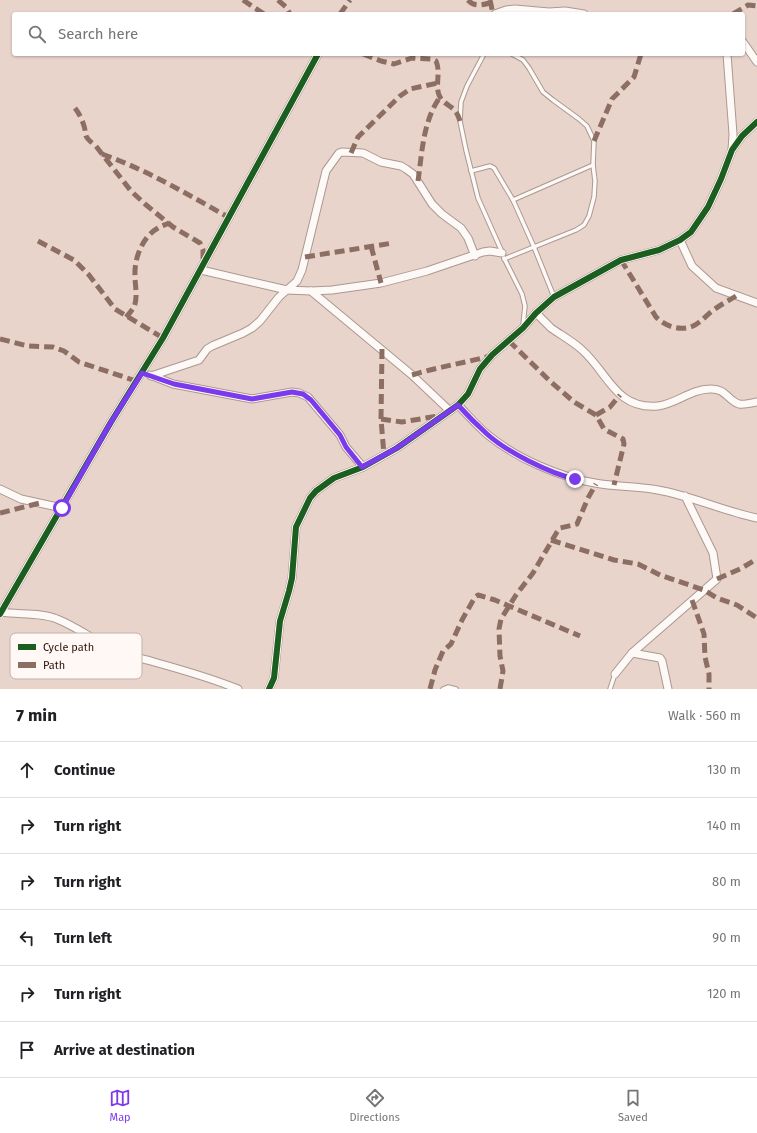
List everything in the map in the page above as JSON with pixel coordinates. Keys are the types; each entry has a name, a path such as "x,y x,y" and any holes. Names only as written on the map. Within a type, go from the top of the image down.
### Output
{"street":[{"path":"500,12 515,9 571,12"},
{"path":"745,45 757,62"},
{"path":"83,633 56,618 41,615 0,613 201,270 317,56"},
{"path":"727,56 733,134 732,150"},
{"path":"269,689 274,678 280,621 292,578 296,527 310,498 316,491 334,478 362,467 397,448 458,405 468,394 480,368 554,297 622,260 658,250 680,240 691,232 708,207 732,150 742,136 757,122"},
{"path":"151,376 200,360 207,349 252,328 260,321 279,297 297,281 302,270 326,171 336,156 342,152 363,153 381,162 406,168 413,174 432,204 442,214 461,228 468,238 475,256"},
{"path":"680,240 692,266 716,288 757,303"},
{"path":"201,270 287,290 311,291 332,290 381,283 427,271 486,252 503,256"},
{"path":"311,291 412,375 450,411"},
{"path":"536,313 551,328 582,349 620,395 630,401 652,406 664,405 697,391 712,388 722,391 736,403 742,404 757,402"},
{"path":"142,373 174,384 252,399 292,392 303,394 311,400 340,435 346,447 362,467"},
{"path":"458,405 490,437 534,463 552,471 596,484 658,490 685,496 738,514 757,518"},
{"path":"0,489 21,499 62,508"},
{"path":"615,674 632,653 716,579 713,553 685,496"},
{"path":"632,653 660,658 668,689"},
{"path":"142,659 216,680 238,689"}],"lane":[{"path":"483,56 470,79 461,102 460,121 478,198 503,256 522,294 525,306 523,328"},
{"path":"503,256 534,247 576,230 584,225 589,216 594,197 595,181 593,165 594,141 587,126 579,118 542,92 529,68 522,60 515,56"},
{"path":"513,200 593,165"},
{"path":"471,171 492,166 513,200 554,297"},
{"path":"610,689 615,674"},
{"path":"443,689 448,687 456,689"}],"marked path":[{"path":"243,0 261,12"},
{"path":"278,0 286,7 289,12"},
{"path":"341,12 350,0"},
{"path":"468,0 475,5 490,3"},
{"path":"490,0 493,12"},
{"path":"736,12 748,5 757,6"},
{"path":"368,56 394,64 412,58 432,59 436,61 438,69 439,95 443,101 456,112 460,121"},
{"path":"594,141 612,99 634,77 640,56"},
{"path":"351,153 358,137 400,96 410,89 438,83"},
{"path":"418,181 424,138 430,116 440,97"},
{"path":"75,108 82,121 86,137 95,145 131,191 173,227 200,243 203,250 203,262"},
{"path":"102,154 135,167 228,217"},
{"path":"126,317 134,307 135,303 135,269 140,249 152,232 169,223"},
{"path":"38,241 74,260 89,275 115,309 163,338"},
{"path":"305,257 393,243"},
{"path":"371,246 381,283"},
{"path":"621,260 656,317 669,326 685,328 695,325 715,309 736,296"},
{"path":"0,339 28,346 53,347 64,351 79,362 136,381"},
{"path":"509,341 574,402 596,415 604,429 623,439 624,444 614,485"},
{"path":"382,349 381,419 384,455"},
{"path":"412,375 490,356"},
{"path":"596,415 610,407 620,395"},
{"path":"381,419 402,422 438,416"},
{"path":"500,689 503,671 500,656 499,629 501,619 516,595 533,573 560,528 577,524 588,498 596,484"},
{"path":"0,513 40,503"},
{"path":"551,540 614,560 638,564 660,575 704,590 717,598 737,605 757,618"},
{"path":"717,579 740,569 757,559"},
{"path":"430,689 435,670 443,651 451,644 462,620 475,597 478,595 495,600 580,636"},
{"path":"692,600 704,634 705,657 709,674 709,689"}],"cycle path":[{"path":"0,614 111,422 163,338 317,56"},
{"path":"269,689 274,678 280,621 292,578 296,527 310,498 316,491 334,478 363,467 397,448 458,405 468,394 480,369 492,355 523,328 536,313 554,297 621,260 659,250 680,240 691,232 708,207 732,150 742,136 757,122"}],"route":[{"path":"62,508 111,422 142,373 174,384 252,399 262,398 278,393 292,392 303,394 311,400 340,435 346,447 362,467 397,448 458,405 487,434 504,446 534,463 560,475 575,479"}]}
